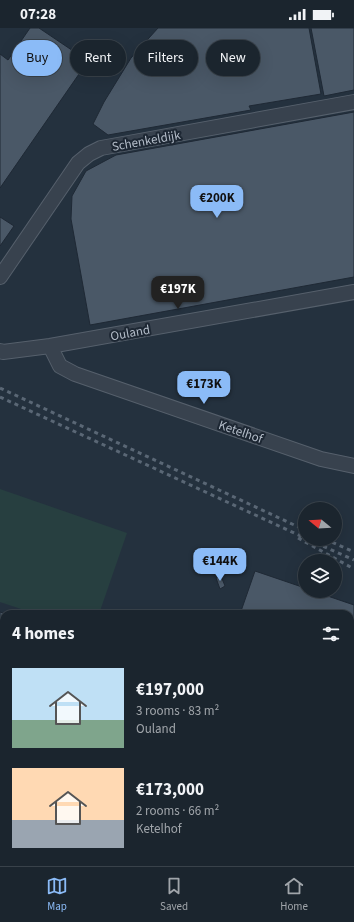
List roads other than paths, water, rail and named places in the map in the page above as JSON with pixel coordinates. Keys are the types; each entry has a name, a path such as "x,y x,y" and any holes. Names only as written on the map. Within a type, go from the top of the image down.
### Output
{"street":[{"name":"Schenkeldijk","path":"0,277 78,164 89,154 101,148 354,102"},
{"name":"Ouland","path":"0,351 50,346 354,292"},
{"name":"Ketelhof","path":"50,346 60,366 75,374 322,459 354,466"}],"railway":[{"path":"0,388 298,527"},
{"path":"0,397 298,535"},
{"path":"312,546 354,569"},
{"path":"323,546 354,560"},
{"path":"341,546 354,552"}]}
